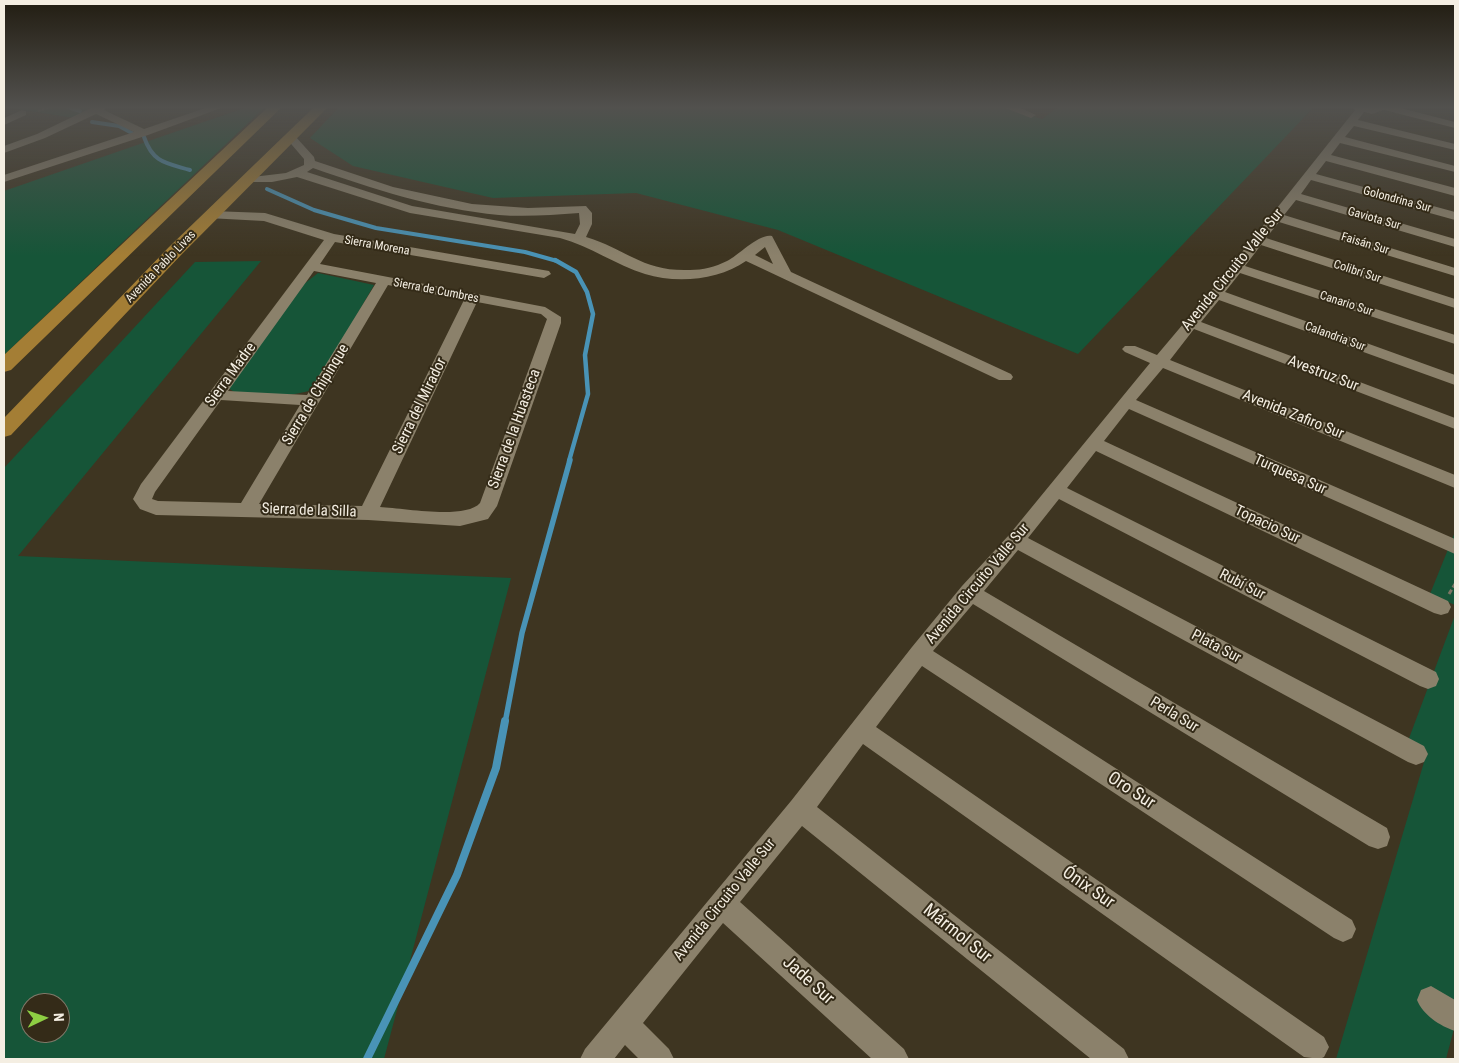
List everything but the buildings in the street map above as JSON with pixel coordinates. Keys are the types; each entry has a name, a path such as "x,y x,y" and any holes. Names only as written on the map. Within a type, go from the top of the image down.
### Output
{"main road":[{"path":"4,366 223,157"},
{"name":"Avenida Pablo Livas","path":"4,430 175,251 272,157"},
{"path":"161,215 212,215"}],"street":[{"path":"4,179 72,157"},
{"path":"307,157 310,160 309,163"},
{"path":"1325,157 1455,192"},
{"name":"Avenida Circuito Valle Sur","path":"595,1059 800,809 919,653 969,592 1016,540 1325,157"},
{"path":"1407,157 1455,169"},
{"path":"297,173 309,163"},
{"path":"309,163 373,186 436,201 479,208 527,212 582,209 586,214 586,224 578,239"},
{"path":"248,180 297,173 410,209 562,234 578,239 649,271 659,273 696,274 716,271 730,265 767,239 786,275"},
{"name":"Golondrina Sur","path":"1309,176 1455,216"},
{"name":"Gaviota Sur","path":"1293,195 1455,243"},
{"name":"Sierra Morena","path":"212,215 270,218 332,238 544,274"},
{"name":"Faisán Sur","path":"1276,217 1455,272"},
{"name":"Sierra Madre","path":"156,508 146,504 142,499 332,238"},
{"name":"Colibrí Sur","path":"1258,240 1455,304"},
{"path":"744,255 1005,377"},
{"name":"Sierra de Cumbres","path":"311,266 545,311 554,317 554,323"},
{"name":"Canario Sur","path":"1236,267 1455,340"},
{"name":"Sierra de Chipinque","path":"247,508 384,280"},
{"name":"Calandria Sur","path":"1216,294 1455,380"},
{"name":"Sierra del Mirador","path":"368,513 472,298"},
{"name":"Sierra de la Huasteca","path":"460,519 481,514 488,506 554,323"},
{"name":"Avestruz Sur","path":"1191,324 1455,424"},
{"name":"Avenida Zafiro Sur","path":"1130,349 1455,482"},
{"path":"216,396 312,401"},
{"name":"Turquesa Sur","path":"1126,402 1455,547"},
{"name":"Topacio Sur","path":"1093,443 1441,607"},
{"name":"Rubí Sur","path":"1056,490 1428,679"},
{"name":"Sierra de la Silla","path":"156,508 247,508 460,519"},
{"name":"Plata Sur","path":"1016,540 1416,754"},
{"name":"Perla Sur","path":"969,592 1378,837"},
{"name":"Oro Sur","path":"919,653 1343,929"},
{"name":"Ónix Sur","path":"862,730 1314,1046"},
{"name":"Mármol Sur","path":"800,809 1114,1059"},
{"name":"Jade Sur","path":"722,904 894,1059"},
{"path":"1431,1000 1455,1017"},
{"path":"624,1024 659,1059"}],"green space":[{"path":"103,157 213,157 4,355 4,191"},
{"path":"339,157 1267,157 1078,354 778,230 636,193 493,198 353,166"},
{"path":"261,261 18,556 511,578 384,1059 4,1059 4,468 195,262"},
{"path":"318,273 374,285 314,389 287,395 254,396 236,393 227,387 304,284"},
{"path":"1455,532 1455,605 1430,594"},
{"path":"1455,615 1455,1025 1446,1059 1336,1059 1427,752 1408,741"}],"waterway":[{"path":"156,157 161,161 190,170"},
{"path":"267,189 314,210 376,228 525,252 557,261"},
{"path":"557,261 576,272 587,292 593,314 585,355 588,394 569,461"},
{"path":"505,723 522,633 570,460"},
{"path":"367,1059 457,875 496,768 505,721"}]}
